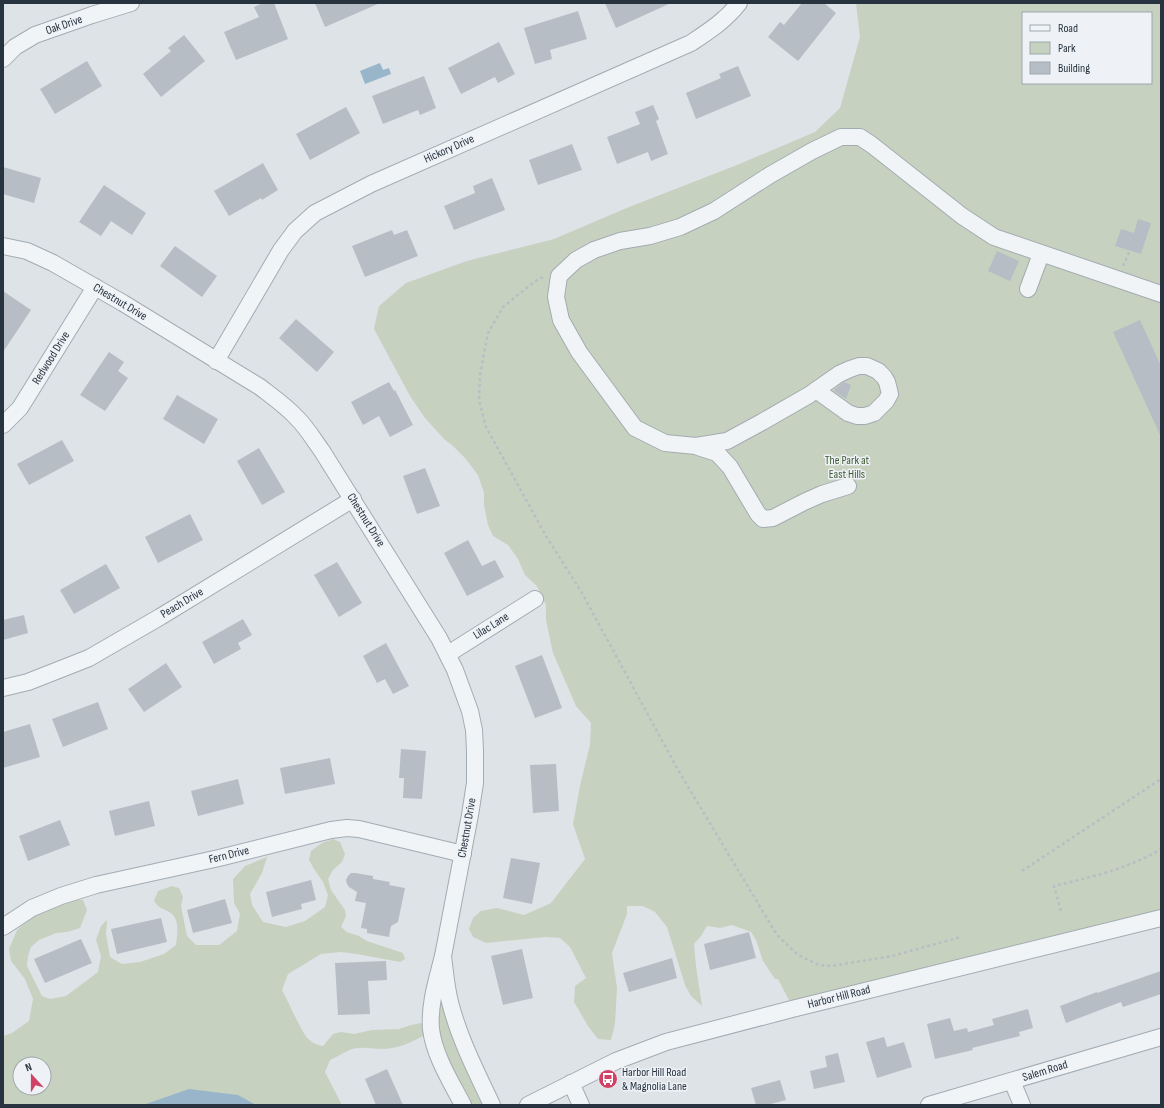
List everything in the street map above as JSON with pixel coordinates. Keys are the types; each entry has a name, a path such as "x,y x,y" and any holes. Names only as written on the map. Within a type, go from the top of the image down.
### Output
{"street":[{"name":"Oak Drive","path":"3,59 35,35 131,3"},
{"name":"Hickory Drive","path":"216,361 281,250 295,231 315,213 371,184 691,43 713,29 732,12 739,3"},
{"path":"848,486 822,494 773,518 763,519 758,514 730,467 717,453 696,446 665,443 635,428 579,352 562,320 556,297 559,276 576,260 594,250 620,241 650,236 680,227 714,211 770,175 812,151 841,137 860,137 962,216 994,237 1161,294"},
{"name":"Chestnut Drive","path":"3,246 35,254 95,287 260,387 280,402 311,434 448,654 461,684 470,711 474,730 475,783 463,854 432,1003 431,1029 435,1046 443,1066 463,1105"},
{"path":"1028,289 1041,254"},
{"name":"Redwood Drive","path":"3,425 20,408 95,287"},
{"path":"696,446 727,441 816,390"},
{"name":"Peach Drive","path":"3,688 28,682 89,658 160,617 352,499"},
{"name":"Lilac Lane","path":"448,654 535,599"},
{"name":"Fern Drive","path":"3,927 32,908 61,896 96,885 219,858 331,830 348,828 375,832 463,854"},
{"name":"Harbor Hill Road","path":"528,1105 633,1054 678,1038 1161,918"},
{"name":"Chestnut Drive","path":"443,956 450,1002 458,1029 492,1105"},
{"name":"Salem Road","path":"929,1105 1161,1037"},
{"path":"1012,1081 1022,1105"},
{"path":"571,1083 581,1105"}],"path":[{"path":"548,275 534,282 503,306 488,333 480,375 479,400 486,427 546,536 582,593 678,770 777,935 798,955 819,965 832,966 892,956 961,937"},
{"path":"1022,872 1161,779"},
{"path":"1061,911 1054,886 1114,871 1147,858 1161,850"}],"green space":[{"name":"The Park at East Hills","path":"856,3 1161,3 1161,919 793,1008 778,979 775,979 763,961 756,940 751,932 732,925 720,928 707,926 694,944 702,1006 691,996 685,985 667,927 655,912 643,906 627,906 627,914 612,953 617,988 615,1024 611,1040 598,1039 588,1026 574,1002 575,986 586,978 570,947 560,938 545,937 486,943 473,937 469,929 473,918 481,911 497,908 524,915 551,903 585,859 573,824 581,781 590,745 591,723 576,706 553,653 546,620 546,605 537,586 525,575 518,559 508,545 493,536 488,525 484,505 484,493 478,475 465,458 445,440 425,418 410,396 374,329 379,306 406,283 467,261 554,239 815,132 840,108 860,37"},
{"path":"333,839 340,842 345,854 342,862 333,870 328,879 331,890 345,910 346,916 341,927 347,932 359,936 367,941 403,953 405,959 400,962 341,952 321,954 288,974 282,990 302,1030 311,1041 315,1044 323,1046 333,1034 341,1032 354,1034 372,1030 399,1029 421,1023 425,1029 423,1036 403,1045 387,1049 355,1048 330,1060 325,1072 342,1105 3,1105 3,1036 12,1033 29,1021 33,999 25,979 11,961 9,949 17,930 37,912 74,899 83,900 87,910 80,928 67,932 56,933 39,940 31,947 28,956 27,966 42,996 50,999 66,996 98,972 101,956 96,940 101,926 107,920 106,934 110,957 122,964 140,962 164,954 176,945 177,925 175,917 170,912 161,908 154,901 158,891 172,886 179,888 183,897 181,906 187,936 196,945 219,945 237,931 240,914 234,903 233,879 245,866 267,857 262,873 250,894 252,905 263,922 286,927 305,921 325,907 328,895 323,882 309,860 311,851 322,843"},
{"path":"446,980 492,1105 463,1105 431,1029"}],"water":[{"path":"380,63 383,70 389,68 391,74 365,84 360,71"},
{"path":"189,1089 238,1095 256,1105 143,1105"}],"building":[{"path":"263,3 274,3 288,39 236,60 224,32 259,17 254,7"},
{"path":"315,3 380,3 325,27"},
{"path":"605,3 671,3 616,28"},
{"path":"802,3 824,3 836,13 798,61 768,37 780,22 784,25"},
{"path":"578,11 587,39 550,50 552,59 535,64 524,28"},
{"path":"184,35 205,61 161,97 143,74 171,51 168,48"},
{"path":"499,42 515,74 498,83 495,77 461,94 448,68"},
{"path":"87,61 102,86 55,114 40,89"},
{"path":"738,66 751,96 696,119 686,93 721,78 719,74"},
{"path":"424,76 436,108 420,115 418,110 383,124 372,96"},
{"path":"653,105 659,119 656,121 668,154 651,161 648,152 617,164 607,137 640,124 635,112"},
{"path":"346,107 360,133 310,160 296,134"},
{"path":"572,144 582,170 538,185 529,160"},
{"path":"263,163 278,190 262,200 261,198 229,216 214,191"},
{"path":"3,167 41,178 34,203 3,194"},
{"path":"492,178 505,210 454,230 444,206 475,193 473,186"},
{"path":"104,185 146,213 132,235 111,221 101,236 79,222"},
{"path":"1138,219 1151,223 1141,254 1115,246 1121,229 1134,233"},
{"path":"392,230 394,235 407,230 418,256 365,277 352,246"},
{"path":"175,246 217,276 202,297 160,266"},
{"path":"997,251 1019,261 1010,281 988,271"},
{"path":"3,291 31,310 3,352"},
{"path":"296,319 334,352 317,372 279,338"},
{"path":"1140,320 1161,366 1161,437 1113,332"},
{"path":"109,352 124,362 118,371 128,378 105,411 80,395"},
{"path":"389,382 394,391 395,390 413,425 390,437 379,416 363,425 351,402"},
{"path":"844,382 851,385 846,399 834,391"},
{"path":"177,395 218,419 204,444 163,419"},
{"path":"62,440 74,461 29,485 17,464"},
{"path":"259,448 285,492 262,505 237,461"},
{"path":"425,468 440,506 417,514 403,476"},
{"path":"190,514 203,540 158,563 145,537"},
{"path":"468,540 482,566 495,560 504,577 467,596 444,553"},
{"path":"337,562 362,603 339,617 314,575"},
{"path":"106,564 120,588 74,614 60,590"},
{"path":"24,615 28,633 3,640 3,620"},
{"path":"243,619 252,635 238,643 241,649 214,664 202,642"},
{"path":"386,643 409,686 393,694 385,679 377,683 363,656"},
{"path":"542,655 562,708 535,718 515,666"},
{"path":"166,663 182,687 144,712 128,689"},
{"path":"98,702 108,729 63,747 52,719"},
{"path":"30,724 40,757 3,768 3,732"},
{"path":"401,749 426,751 422,799 403,798 404,778 399,778"},
{"path":"330,758 335,784 285,794 280,768"},
{"path":"556,764 559,811 533,813 530,765"},
{"path":"238,779 244,804 198,816 191,791"},
{"path":"149,801 155,826 115,836 109,811"},
{"path":"60,820 70,845 28,861 19,836"},
{"path":"511,858 540,863 532,904 503,898"},
{"path":"351,873 373,876 373,879 390,882 389,885 405,888 398,922 391,926 389,937 367,933 367,929 361,928 366,903 355,901 357,892 349,887 346,880"},
{"path":"311,880 316,900 301,904 302,909 272,917 266,892"},
{"path":"225,899 232,923 193,933 187,910"},
{"path":"161,918 167,942 117,954 111,929"},
{"path":"749,932 756,958 710,970 704,944"},
{"path":"81,939 92,963 45,983 34,959"},
{"path":"522,949 533,998 503,1005 491,956"},
{"path":"672,958 677,978 629,992 623,973"},
{"path":"386,961 387,980 368,981 370,1014 338,1015 335,963"},
{"path":"1161,971 1161,994 1123,1007 1121,1002 1066,1023 1060,1006"},
{"path":"1028,1009 1033,1028 1019,1032 1020,1036 972,1048 973,1050 935,1059 927,1024 950,1018 954,1031 967,1028 968,1032 994,1025 992,1019"},
{"path":"884,1037 887,1047 904,1042 912,1067 877,1078 866,1042"},
{"path":"838,1053 845,1082 814,1089 810,1071 827,1067 825,1056"},
{"path":"387,1069 403,1105 376,1105 365,1079"},
{"path":"780,1080 786,1100 767,1105 756,1105 751,1088"}],"place":[{"name":"Harbor Hill Road & Magnolia Lane","path":"608,1079"}]}
